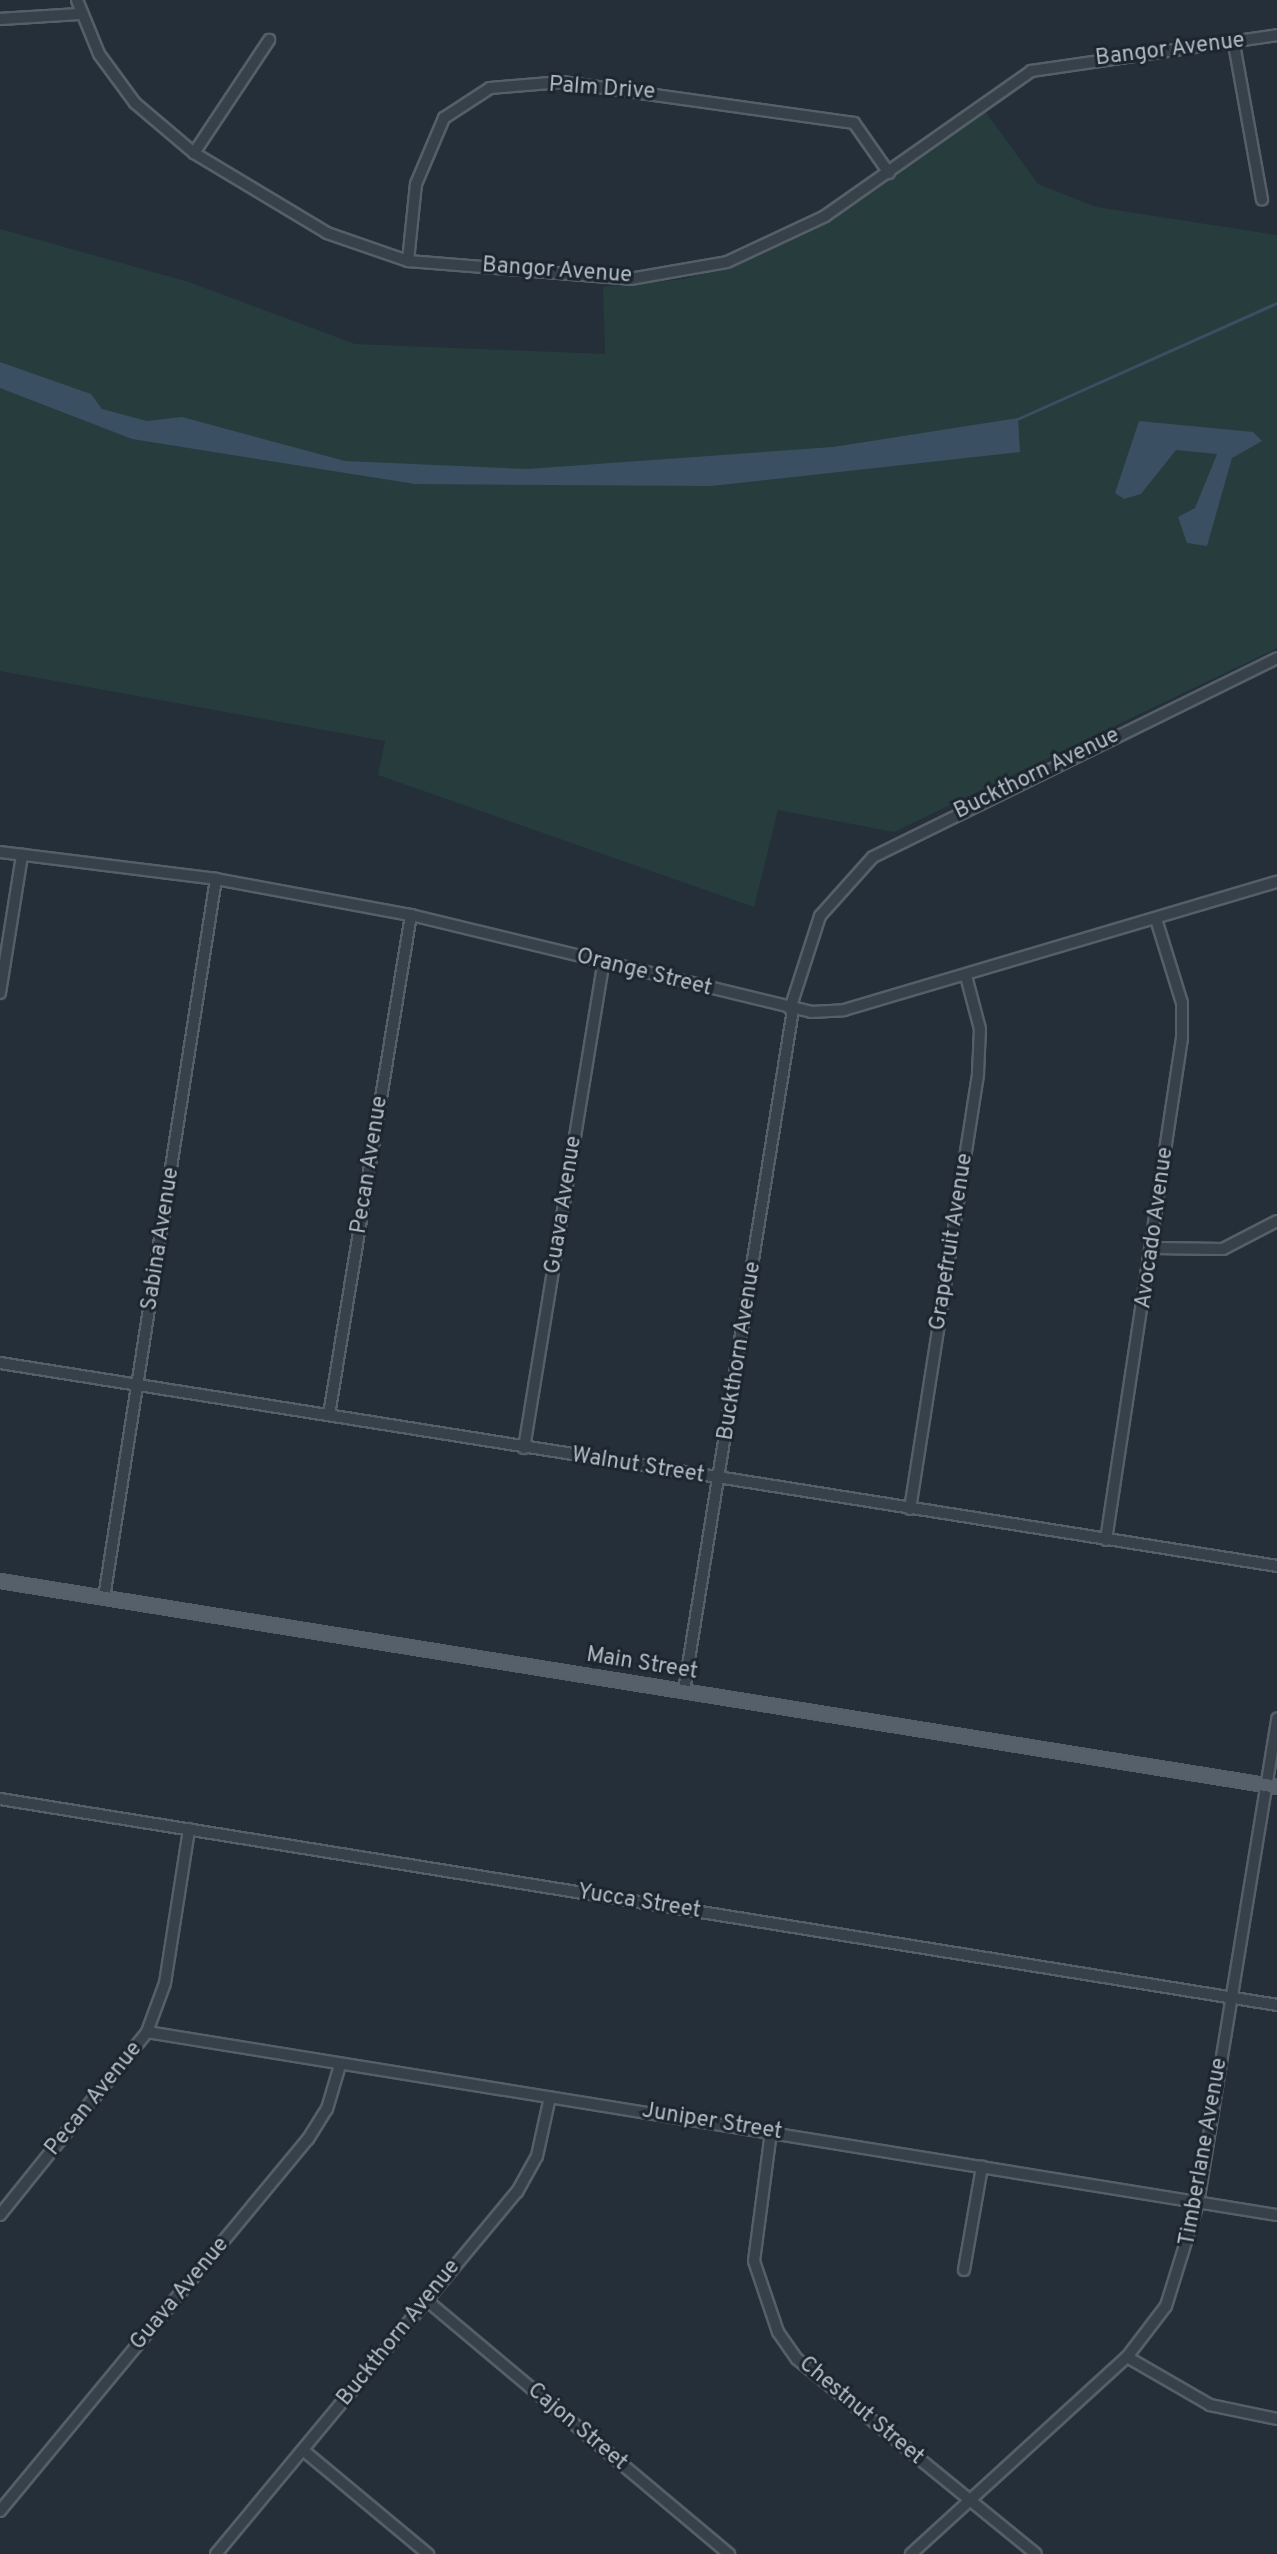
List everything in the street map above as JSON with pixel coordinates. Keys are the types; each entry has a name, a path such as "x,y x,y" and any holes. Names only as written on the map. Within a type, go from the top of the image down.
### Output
{"main road":[{"name":"Main Street","path":"0,1581 1271,1786"}],"street":[{"name":"Bangor Avenue","path":"77,0 78,14 135,103 194,153 327,233 408,261 630,279 727,262 825,216 1031,71 1234,44 1277,35"},
{"path":"0,19 78,14"},
{"path":"194,153 269,40"},
{"path":"1234,44 1262,200"},
{"name":"Palm Drive","path":"408,261 416,184 444,118 490,88 562,82 854,123 889,173"},
{"name":"Buckthorn Avenue","path":"684,1691 720,1478 791,1010 820,916 873,857 1277,658"},
{"name":"Orange Street","path":"0,852 216,879 411,915 791,1010 844,1010 1276,884"},
{"path":"0,993 22,855"},
{"name":"Sabina Avenue","path":"104,1598 216,879"},
{"name":"Pecan Avenue","path":"329,1415 411,915"},
{"name":"Avocado Avenue","path":"1106,1540 1154,1248 1182,1026 1156,919"},
{"name":"Guava Avenue","path":"524,1448 604,962"},
{"name":"Grapefruit Avenue","path":"910,1509 978,1073 980,1029 966,976"},
{"path":"1154,1248 1223,1249 1277,1221"},
{"name":"Walnut Street","path":"0,1363 1277,1566"},
{"name":"Timberlane Avenue","path":"911,2554 1127,2357 1166,2306 1198,2203 1231,1997 1271,1786 1277,1718"},
{"name":"Yucca Street","path":"0,1799 1277,2005"},
{"name":"Pecan Avenue","path":"0,2215 147,2032 165,1983 189,1829"},
{"name":"Juniper Street","path":"147,2032 1277,2215"},
{"name":"Guava Avenue","path":"0,2511 308,2139 327,2109 340,2065"},
{"name":"Buckthorn Avenue","path":"216,2554 517,2192 537,2156 550,2097"},
{"name":"Chestnut Street","path":"771,2132 754,2261 778,2332 797,2359 1036,2554"},
{"path":"964,2270 982,2167"},
{"name":"Cajon Street","path":"425,2299 729,2554"},
{"path":"1127,2357 1210,2405 1277,2419"},
{"path":"303,2450 428,2554"}],"green space":[{"path":"985,111 1038,184 1096,207 1277,235 1277,648 894,832 778,810 754,907 378,775 385,741 0,671 0,229 189,282 355,344 605,354 603,287 684,279 762,254 830,220"}],"water":[{"path":"0,362 91,394 102,409 147,421 182,417 345,461 527,469 833,447 1018,418 1020,452 711,486 415,484 132,439 0,388"},
{"path":"1139,421 1253,432 1262,441 1232,458 1207,546 1187,543 1178,517 1195,508 1217,454 1176,450 1141,494 1124,499 1115,493"}],"waterway":[{"path":"1015,420 1277,303"}]}
